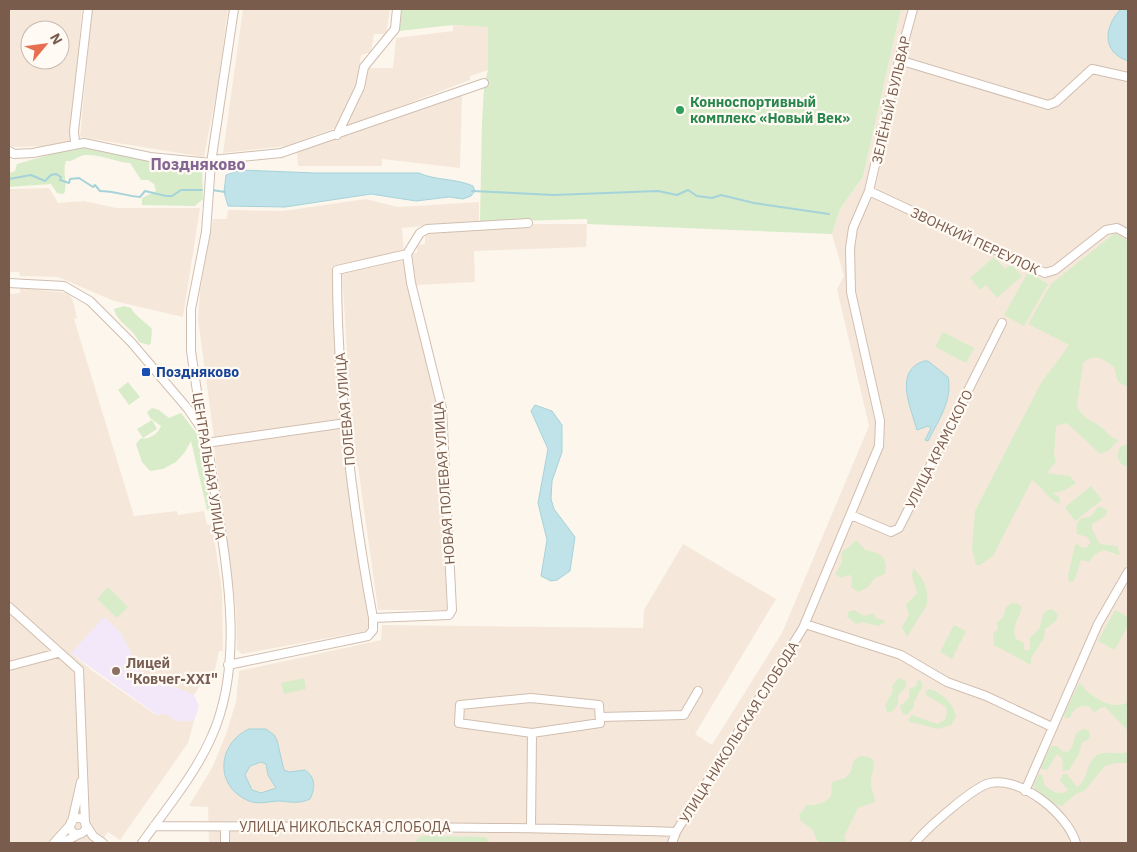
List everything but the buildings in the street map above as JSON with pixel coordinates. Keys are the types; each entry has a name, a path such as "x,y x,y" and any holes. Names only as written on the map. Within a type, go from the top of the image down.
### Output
{"street":[{"path":"75,143 74,131 88,9"},
{"name":"ЦЕНТРАЛЬНАЯ УЛИЦА","path":"142,843 199,763 212,737 222,704 228,665 230,616 206,443 192,362 190,325 194,284 208,214 212,161 234,9"},
{"path":"337,134 360,87 364,67 395,29 397,9"},
{"name":"ЗЕЛЁНЫЙ БУЛЬВАР","path":"869,191 899,60 913,9"},
{"path":"899,60 1048,105 1056,102 1092,69 1128,77"},
{"path":"9,151 14,154 32,153 84,142 150,157 212,161 281,153 484,84"},
{"name":"ЗВОНКИЙ ПЕРЕУЛОК","path":"869,191 1045,273 1055,270 1106,230 1117,228 1128,234"},
{"name":"УЛИЦА НИКОЛЬСКАЯ СЛОБОДА","path":"154,826 392,829 531,827 676,832 805,624 851,515 880,436 880,421 852,300 850,279 852,234 869,191"},
{"path":"407,254 420,233 428,229 528,223"},
{"name":"ПОЛЕВАЯ УЛИЦА","path":"373,618 364,567 346,423 337,315 337,270 407,254"},
{"name":"НОВАЯ ПОЛЕВАЯ УЛИЦА","path":"373,618 445,616 452,610 442,408 411,283 407,254"},
{"path":"9,282 64,286 90,301 132,342 188,409 203,432"},
{"name":"УЛИЦА КРАМСКОГО","path":"851,515 891,532 899,528 1002,323"},
{"path":"206,443 346,423"},
{"path":"1025,791 1098,624 1128,572"},
{"path":"9,607 58,653 80,670 86,824 80,834 62,843"},
{"path":"228,665 368,636 373,630 373,618"},
{"path":"805,624 901,655 947,682 986,696 1052,728"},
{"path":"9,666 58,653"},
{"path":"600,717 684,715 698,691"},
{"path":"531,698 599,705 600,723 532,733 459,723 460,705 531,698"},
{"path":"531,827 532,733"},
{"path":"84,766 71,823 72,831 93,836"},
{"path":"915,843 940,819 984,785 1001,783 1025,791 1059,815 1070,829 1076,843"},
{"path":"54,843 71,823 78,819 86,824 93,836 103,843"},
{"path":"225,827 226,843"},
{"path":"672,843 676,832"}],"shaded area":[{"path":"9,9 82,9 71,140 52,146 13,147 9,145"},
{"path":"92,9 228,9 218,84 204,157 80,137"},
{"path":"243,9 390,9 386,34 374,34 371,52 361,55 358,84 335,128 286,146 223,153"},
{"path":"901,9 1128,9 1128,843 209,843 208,807 189,806 213,766 226,734 236,702 239,671 381,640 382,625 643,628 644,610 683,544 776,599 695,734 712,745 782,633 869,426 837,289 844,276 832,234 840,209 863,177"},
{"path":"453,25 488,27 488,70 470,76 470,80 346,127 364,86 366,68 393,68 396,38 453,31"},
{"path":"462,94 460,168 382,159 382,166 298,166 297,151"},
{"path":"49,188 58,203 84,201 116,208 200,208 183,317 114,301 58,277 20,276 19,272 9,272 9,189"},
{"path":"366,199 398,207 479,202 479,221 402,228 404,252 332,267 340,420 214,438 198,319 200,291 213,219 227,219 228,210 283,211"},
{"path":"532,224 587,224 586,247 474,251 475,282 416,285 412,253 417,253 417,245 425,244 425,232 532,227"},
{"path":"404,258 408,290 437,403 440,430 447,610 378,610 358,466 354,467 342,272"},
{"path":"20,288 68,293 72,298 77,318 74,319 134,516 177,511 178,515 204,511 207,525 212,524 222,590 223,651 219,651 212,683 203,681 194,695 141,674 121,633 71,653 90,669 156,715 166,714 176,721 194,721 188,743 120,840 108,832 100,843 9,843 9,289 11,294 20,293"},
{"path":"341,428 369,627 366,631 242,654 237,650 236,611 214,446"},
{"name":"Лицей \"Ковчег-XXI\"","path":"104,617 121,633 141,674 194,695 199,706 194,721 176,721 166,714 157,715 71,653"}],"green space":[{"name":"Конноспортивный комплекс «Новый Век»","path":"402,9 901,9 863,177 840,209 832,234 587,224 587,219 480,222 482,122 484,87 488,70 488,27 453,25 399,31"},
{"path":"87,147 150,160 202,166 203,199 195,206 142,205 142,198 156,191 154,184 148,180 141,180 130,163 91,155 66,161 64,194 57,193 51,184 9,187 9,173 15,171 17,164 73,148"},
{"path":"1115,233 1128,241 1128,387 1118,382 1114,367 1099,358 1091,358 1083,363 1077,406 1085,417 1098,425 1111,437 1119,440 1108,451 1100,454 1067,423 1056,426 1054,455 1056,462 1047,473 1070,476 1076,483 1065,490 1053,493 1060,498 1059,504 1051,499 1032,480 993,556 980,565 976,565 972,549 975,511 1041,383 1069,345 1028,324 1051,284"},
{"path":"994,257 1005,269 1011,264 1022,276 997,298 986,285 980,290 970,278"},
{"path":"1028,272 1048,284 1024,326 1004,315"},
{"path":"124,306 131,308 152,329 151,343 149,345 139,342 137,337 118,318 114,309"},
{"path":"943,332 974,348 966,363 935,347"},
{"path":"128,382 140,397 129,405 118,390"},
{"path":"152,408 159,410 169,418 181,413 197,434 212,513 207,510 191,441 185,452 176,462 163,469 150,471 142,462 136,444 141,438 153,436 161,426 150,418 147,412"},
{"path":"152,420 157,429 143,438 137,429"},
{"path":"1128,444 1128,467 1121,464 1117,456 1120,447"},
{"path":"1091,486 1102,500 1075,521 1065,507"},
{"path":"1098,507 1108,511 1104,517 1092,524 1092,529 1100,544 1117,546 1120,555 1103,550 1094,555 1089,562 1081,560 1074,581 1069,582 1068,576 1075,545 1078,544 1080,547 1086,548 1091,542 1087,537 1077,534 1076,526 1080,519 1091,516"},
{"path":"857,540 865,550 882,556 886,563 885,574 875,578 868,587 858,592 851,587 852,576 848,575 841,578 835,574 842,562 841,553"},
{"path":"913,568 925,585 927,605 907,637 902,627 909,615 906,605 917,593 912,576"},
{"path":"108,587 128,607 117,618 97,599"},
{"path":"1012,603 1019,604 1022,608 1014,630 1016,639 1024,643 1024,649 1027,651 1030,649 1030,638 1039,629 1044,612 1052,609 1058,614 1056,621 1045,629 1044,638 1031,658 1031,665 994,645 993,633 998,630 997,622 1003,618 1006,607"},
{"path":"854,610 864,616 873,613 877,619 884,620 885,622 878,626 862,622 856,624 847,617 848,612"},
{"path":"1115,610 1128,617 1128,625 1115,650 1098,641"},
{"path":"954,625 966,631 952,659 940,652"},
{"path":"304,678 306,689 284,694 281,683"},
{"path":"899,678 906,681 906,687 898,695 898,704 893,711 887,713 885,705 893,691 892,686"},
{"path":"918,680 920,680 923,686 914,702 914,707 907,715 903,714 900,706 909,698 909,689 916,686"},
{"path":"1079,683 1091,695 1101,701 1112,705 1128,702 1128,731 1105,707 1100,708 1094,713 1090,707 1081,707 1075,709 1070,718 1065,718 1064,714"},
{"path":"929,689 943,696 953,707 956,717 951,725 939,729 908,720 912,715 937,724 945,720 946,707 926,695 926,691"},
{"path":"1083,729 1089,730 1090,738 1082,743 1079,754 1069,770 1063,771 1062,758 1057,754 1047,770 1040,767 1051,746 1057,746 1062,751 1068,752 1072,747 1076,733"},
{"path":"1128,752 1128,763 1116,763 1105,766 1085,790 1076,794 1062,806 1046,798 1033,785 1039,774 1042,775 1045,786 1056,792 1065,792 1068,790 1060,781 1062,775 1067,774 1077,787 1084,779 1091,761 1095,757 1103,753"},
{"path":"860,756 871,758 873,761 871,783 875,802 858,808 844,837 847,843 818,843 813,830 801,821 799,815 807,805 820,804 826,801 831,796 832,782 845,778 850,773 854,760"},
{"path":"421,836 486,837 490,843 414,843"}],"water":[{"path":"1121,9 1128,9 1128,61 1119,57 1113,51 1109,45 1108,38 1111,23"},
{"path":"241,170 315,173 419,173 466,183 473,186 475,191 471,196 463,199 449,197 416,201 371,194 285,207 228,206 224,192 226,175"},
{"path":"928,361 948,377 949,386 944,410 928,441 925,440 931,428 928,426 917,430 908,401 907,391 909,373 915,366"},
{"path":"535,405 552,411 562,425 562,452 552,481 551,499 554,509 575,537 570,571 557,580 551,581 541,576 547,540 538,503 548,449 531,411"},
{"path":"249,729 266,729 274,735 277,740 284,770 289,772 305,770 313,779 314,786 310,799 299,802 257,803 237,794 229,785 224,765 226,754 231,744 239,735","holes":["261,762 266,764 268,775 276,788 261,793 252,790 245,775 250,766"]}],"waterway":[{"path":"9,179 31,175 45,181 51,175 56,174 61,177 60,180 69,183 70,179 79,178 93,187 95,185 100,191 140,197 145,191 172,196 181,190 202,190"},
{"path":"212,190 225,192"},
{"path":"472,191 554,195 658,191 677,195 688,190 697,196 712,198 721,195 754,203 829,214"}],"place":[{"name":"Конноспортивный комплекс «Новый Век»","path":"680,110"},
{"name":"Поздняково","path":"146,372"},
{"name":"Лицей \"Ковчег-XXI\"","path":"116,671"}],"district":[{"name":"Поздняково","path":"198,164"}]}
